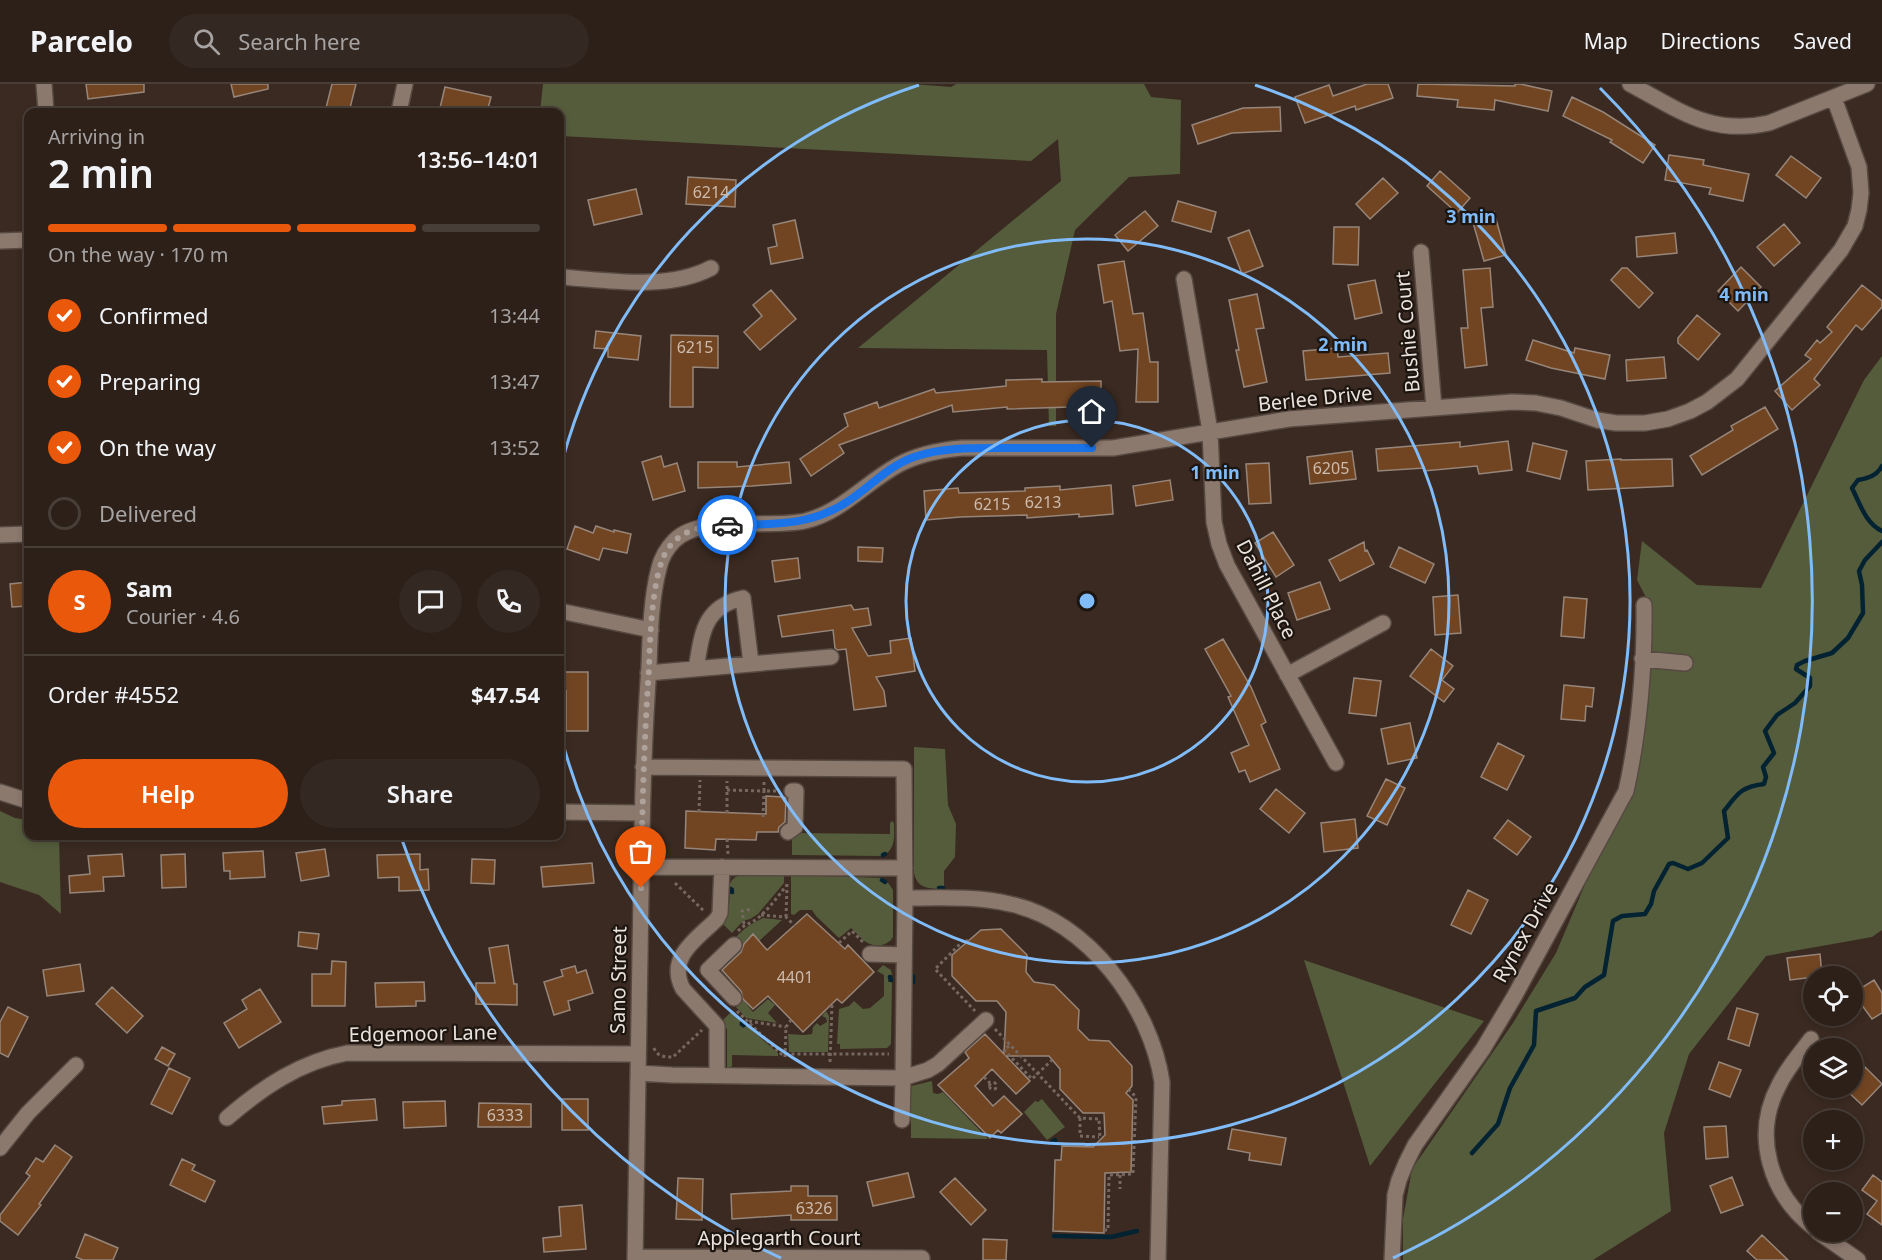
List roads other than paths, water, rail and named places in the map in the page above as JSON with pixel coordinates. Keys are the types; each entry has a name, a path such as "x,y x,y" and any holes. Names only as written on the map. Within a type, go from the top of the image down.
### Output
{"street":[{"path":"44,84 45,108"},
{"path":"400,108 405,84"},
{"path":"1630,84 1699,120 1717,126 1735,128 1768,123 1867,84"},
{"name":"Berlee Drive","path":"651,630 661,560 674,541 684,533 708,525 786,524 808,520 850,500 900,464 938,451 962,448 1113,448 1289,419 1512,402 1536,403 1561,408 1597,420 1616,423 1645,423 1668,419 1690,411 1707,402 1737,379 1803,300 1841,250 1855,226 1861,193 1858,167 1834,98"},
{"path":"0,241 24,240"},
{"name":"Bushie Court","path":"1421,252 1434,408"},
{"path":"564,278 661,283 681,280 711,268"},
{"name":"Dahill Place","path":"1184,279 1210,431 1214,522 1219,544 1227,565 1336,763"},
{"path":"0,536 24,534"},
{"path":"696,669 705,625 713,613 734,600 743,598 751,663"},
{"name":"Rynex Drive","path":"1392,1260 1395,1196 1406,1163 1502,1018 1626,791 1632,766 1642,658 1644,605"},
{"path":"564,612 651,630"},
{"path":"1287,675 1383,623"},
{"name":"Sano Street","path":"635,1259 643,767 651,630"},
{"path":"648,673 831,657"},
{"path":"1642,658 1685,663"},
{"path":"643,767 904,769 902,1120"},
{"path":"788,832 795,827 796,791 792,791"},
{"path":"0,792 24,800"},
{"path":"564,812 642,813"},
{"path":"641,867 725,862 788,867 905,867"},
{"path":"717,1076 717,1026 683,989 679,982 677,968 683,953 717,919 720,913 725,862"},
{"path":"905,897 986,900 1031,909 1049,918 1095,953 1127,993 1143,1019 1153,1044 1162,1082 1158,1260"},
{"path":"734,998 708,970 735,939"},
{"path":"870,954 904,956"},
{"path":"638,1073 903,1078 938,1065 986,1020"},
{"path":"1803,1051 1779,1084 1765,1131 1770,1163 1780,1190 1793,1209 1803,1218"},
{"name":"Edgemoor Lane","path":"227,1118 250,1098 306,1064 347,1053 638,1054"},
{"path":"0,1148 28,1113 76,1065"},
{"path":"1832,1242 1858,1260"},
{"name":"Applegarth Court","path":"635,1259 922,1258"}],"waterway":[{"path":"1882,466 1875,474 1858,480 1852,488 1868,519 1882,531"},
{"path":"1472,1153 1498,1124 1510,1088 1534,1045 1536,1011 1575,998 1585,987 1604,975 1613,921 1622,916 1645,914 1651,904 1654,891 1669,864 1673,863 1688,869 1702,863 1728,838 1724,811 1741,792 1764,784 1766,777 1763,767 1774,753 1765,731 1777,715 1795,703 1810,686 1810,678 1796,669 1797,665 1832,653 1848,638 1863,613 1859,571 1865,560 1882,542"},
{"path":"913,976 913,982"},
{"path":"1054,1236 1111,1237 1137,1231"}]}
